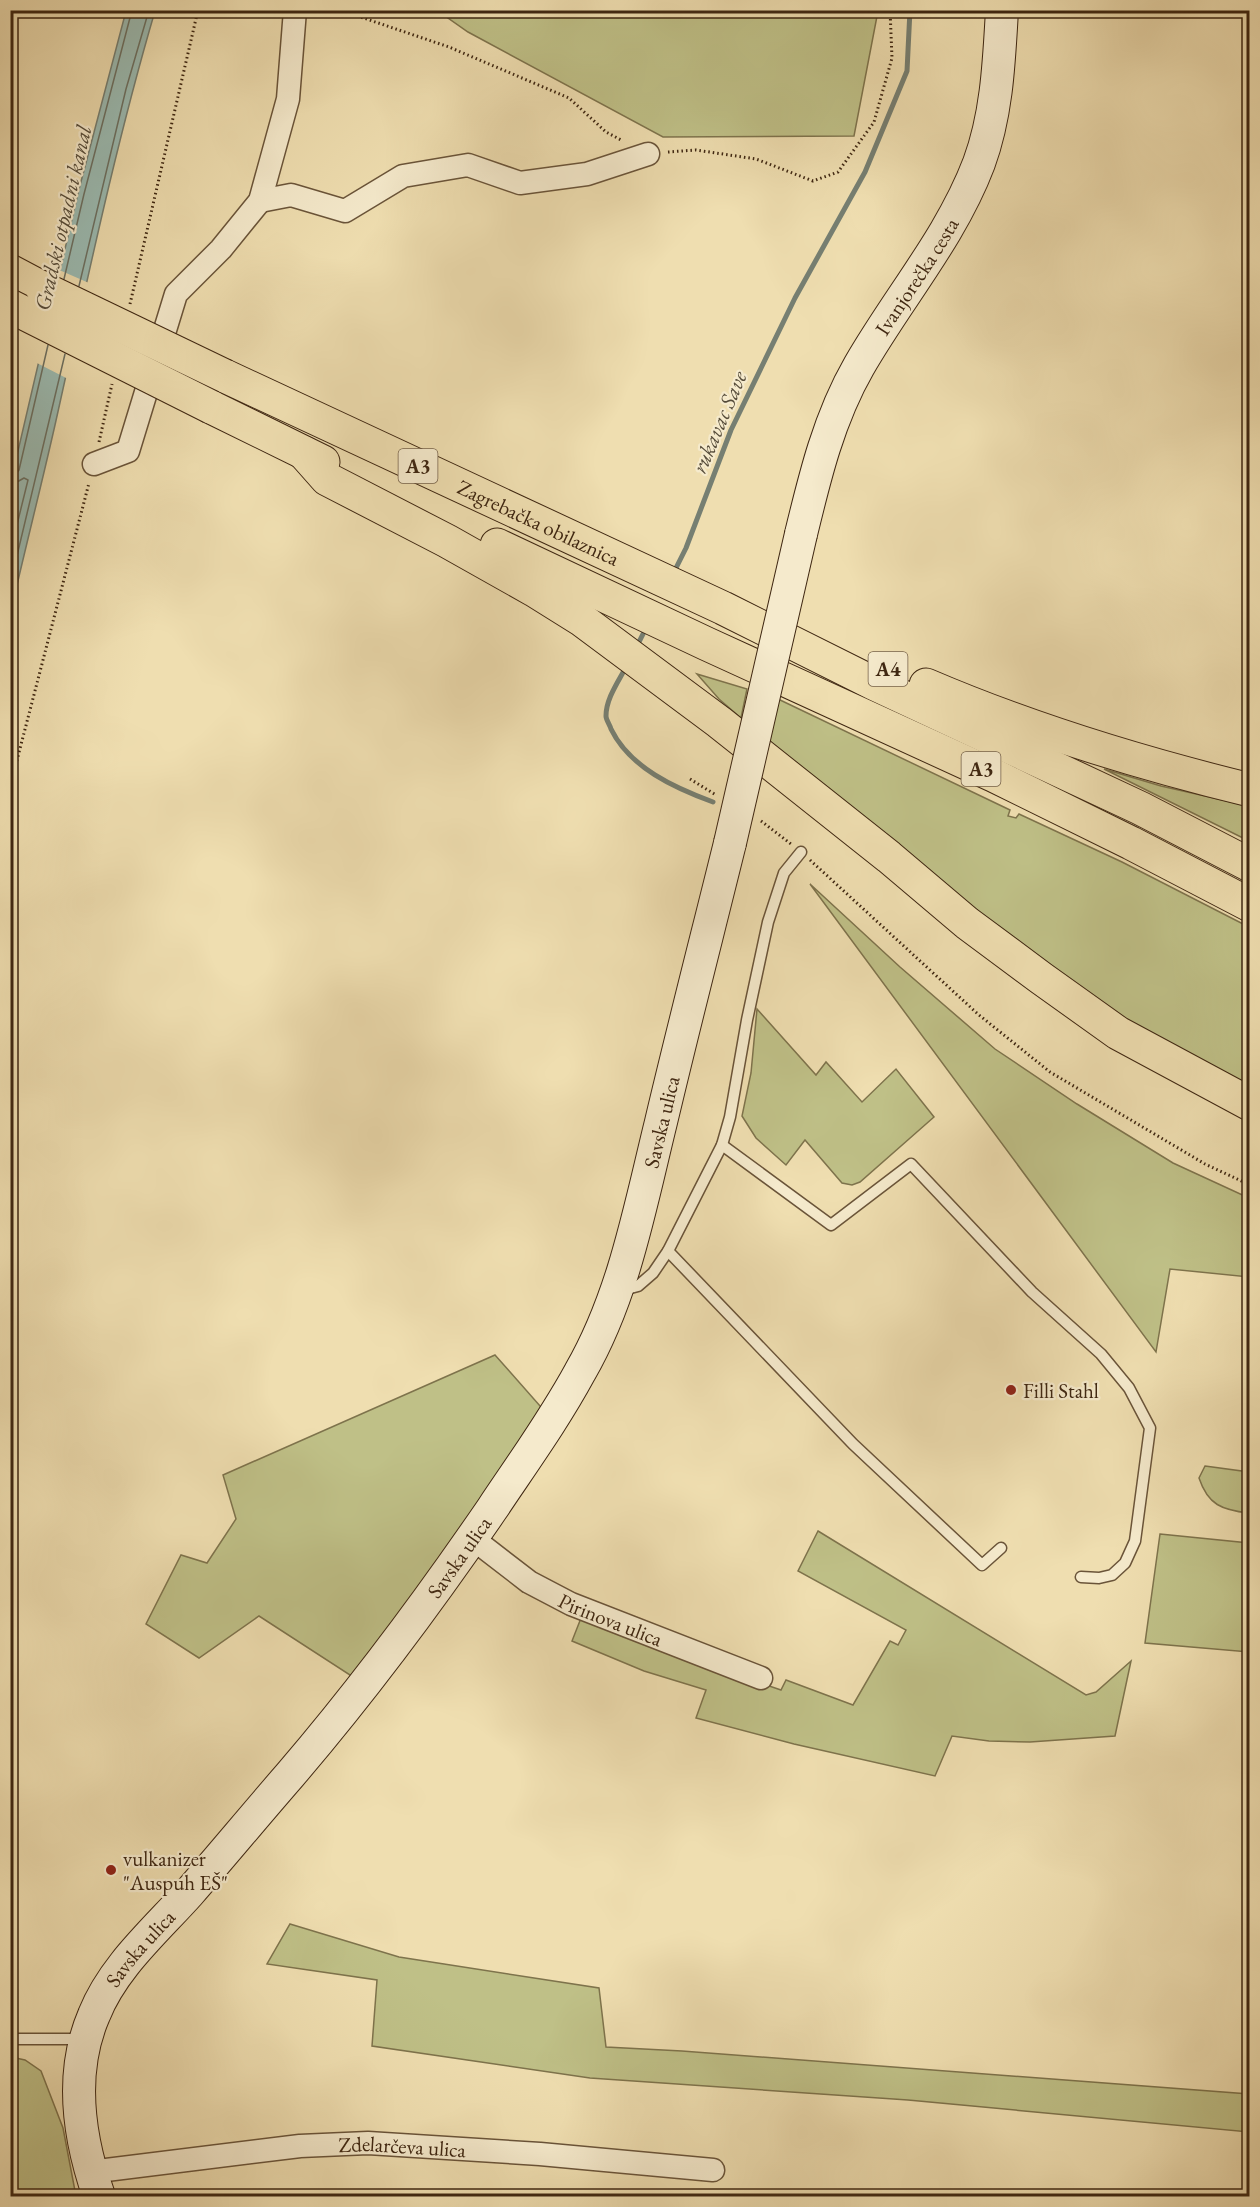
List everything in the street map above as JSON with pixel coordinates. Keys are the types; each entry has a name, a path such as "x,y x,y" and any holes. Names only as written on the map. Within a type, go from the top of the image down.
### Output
{"highway":[{"name":"Zagrebačka obilaznica","path":"10,271 225,376 690,593 725,604"},
{"name":"A3","path":"10,306 304,453 707,644 993,775 1250,905"},
{"path":"304,453 327,479 447,541 582,620 684,696 880,850 967,923 1041,978 1118,1033 1250,1104"},
{"name":"A4","path":"725,604 740,603 948,695 1052,734 1161,769 1250,790"},
{"name":"A3","path":"725,604 873,682 1140,808 1250,865"}],"main road":[{"name":"Ivanjorečka cesta","path":"730,843 801,534 825,445 841,402 859,367 963,200 979,162 987,138 999,75 1002,10"},
{"name":"Savska ulica","path":"95,2184 81,2125 80,2081 86,2038 97,2007 106,1991 124,1965 192,1890 305,1758 417,1614 551,1422 596,1343 617,1291 637,1221 730,843"}],"street":[{"path":"94,464 128,451 176,294 221,249 260,201 288,99 295,10"},
{"path":"260,201 291,195 345,212 403,176 468,165 520,183 587,174 648,154"},
{"name":"Pirinova ulica","path":"472,1538 529,1582 571,1604 761,1678"},
{"name":"Zdelarčeva ulica","path":"95,2184 300,2146 368,2143 540,2154 713,2170"}],"lane":[{"path":"617,1291 638,1287 653,1273 669,1251 722,1145 730,1117 747,1020 768,922 784,873 801,852"},
{"path":"722,1145 831,1225 911,1164 1032,1292 1101,1354 1129,1389 1150,1428 1136,1541 1125,1563 1112,1575 1099,1578 1081,1577"},
{"path":"669,1251 853,1444 982,1565 1001,1548"},
{"path":"10,2039 86,2038"}],"path":[{"path":"128,315 198,10"},
{"path":"339,10 449,47 569,98 606,132 648,154 696,150 756,159 813,181 838,172 874,122 892,58 890,10"},
{"path":"10,787 113,383"},
{"path":"690,779 717,795"},
{"path":"754,817 772,828 801,852 979,1015 1050,1072 1204,1164 1250,1185"}],"green space":[{"path":"438,11 878,11 854,136 663,137 468,32"},
{"path":"697,674 747,689 741,718 719,699"},
{"path":"778,699 1010,810 1008,816 1016,818 1019,814 1122,862 1249,927 1249,1089 1147,1035 1009,940 769,741"},
{"path":"1104,769 1161,786 1249,806 1249,841"},
{"path":"810,884 900,967 995,1049 1077,1104 1173,1163 1249,1198 1249,1277 1170,1269 1156,1352"},
{"path":"757,1009 816,1075 826,1062 862,1102 896,1069 934,1117 860,1182 852,1185 842,1183 805,1140 786,1165 756,1138 742,1116 751,1073"},
{"path":"495,1355 548,1415 353,1677 259,1616 199,1658 146,1624 181,1555 207,1563 236,1519 223,1475"},
{"path":"1205,1466 1249,1472 1249,1513 1224,1508 1212,1500 1199,1478"},
{"path":"818,1531 1086,1695 1096,1692 1131,1661 1115,1736 1030,1742 989,1741 952,1736 935,1776 794,1744 696,1718 706,1690 644,1671 572,1641 583,1613 711,1666 781,1690 786,1680 853,1705 890,1641 898,1645 906,1630 798,1571"},
{"path":"1160,1534 1249,1543 1249,1652 1145,1643"},
{"path":"290,1924 399,1957 599,1988 606,2047 1249,2094 1249,2132 908,2100 590,2078 372,2046 377,1980 267,1964"},
{"path":"11,2057 25,2060 41,2071 63,2128 76,2196 11,2196"}],"water":[{"path":"126,11 155,11 114,165 11,611 11,481 78,193"}],"pier":[{"path":"57,269 89,283 68,379 35,362"}],"waterway":[{"name":"rukavac Save","path":"673,574 686,548 731,430 795,298 865,172 907,71 910,10"},
{"name":"rukavac Save","path":"637,646 646,628"},
{"name":"rukavac Save","path":"627,665 611,696 606,716 619,743 642,766 655,775 713,802"}],"place":[{"name":"Filli Stahl","path":"1011,1390"},
{"name":"vulkanizer \"Auspuh EŠ\"","path":"111,1870"}],"water label":[{"name":"Gradski otpadni kanal","path":"63,218"}]}
